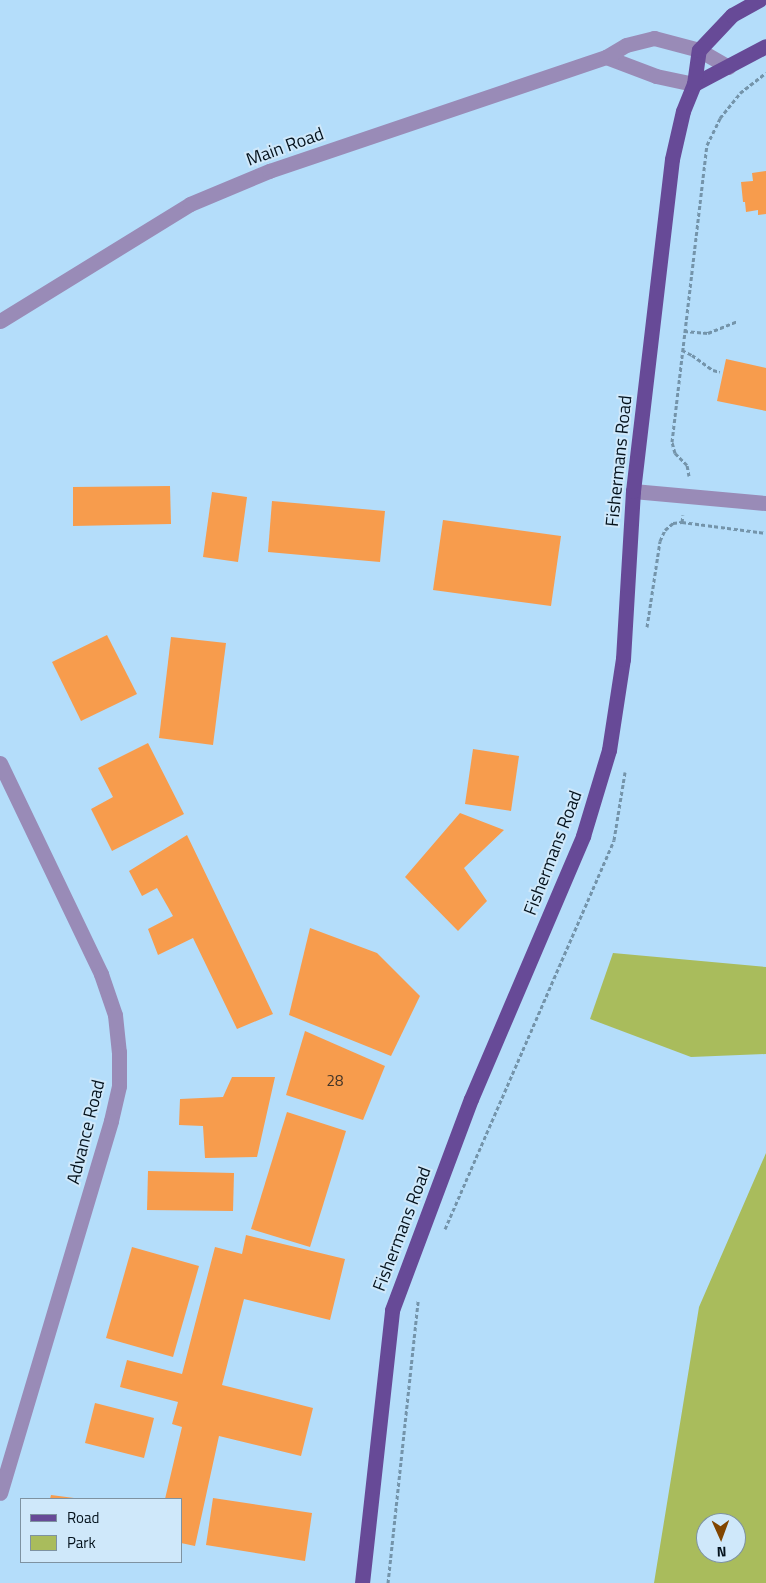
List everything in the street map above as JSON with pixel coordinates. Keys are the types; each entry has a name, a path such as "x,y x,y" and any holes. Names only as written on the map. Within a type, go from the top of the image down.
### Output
{"main road":[{"path":"694,84 699,50 732,15 759,0"},
{"path":"694,84 766,46"},
{"name":"Fishermans Road","path":"362,1583 392,1310 471,1099 583,836 609,750 623,659 633,491 672,159 683,112 694,84"}],"street":[{"name":"Main Road","path":"0,321 190,204 269,171 606,57 626,45 654,38 699,50 729,67"},
{"path":"606,57 656,76 694,84"},
{"path":"633,491 766,503"},
{"name":"Advance Road","path":"0,763 101,974 115,1015 119,1052 119,1086 112,1121 0,1493"}],"path":[{"path":"684,331 708,333 737,320"},
{"path":"682,350 713,370 720,372"},
{"path":"682,522 766,533"}],"green space":[{"path":"613,953 766,967 766,1054 691,1057 590,1019"},
{"path":"766,1153 766,1583 654,1583 699,1307"}],"building":[{"path":"766,171 766,214 758,215 758,210 746,212 741,182 753,181 752,173"},
{"path":"726,359 766,368 766,411 717,401"},
{"path":"170,486 171,524 73,526 73,487"},
{"path":"212,492 247,497 238,562 203,557"},
{"path":"272,501 385,511 380,562 268,552"},
{"path":"443,520 561,536 551,606 433,590"},
{"path":"107,635 137,694 81,721 52,662"},
{"path":"171,637 226,643 213,745 159,738"},
{"path":"148,743 184,814 112,851 91,809 113,797 98,768"},
{"path":"473,749 519,756 511,811 465,804"},
{"path":"460,813 504,830 464,868 487,901 458,931 405,877"},
{"path":"187,835 273,1014 237,1029 193,938 158,955 148,929 173,916 157,888 142,896 129,871"},
{"path":"310,928 377,953 420,996 391,1056 289,1015"},
{"path":"305,1031 385,1066 363,1120 286,1095"},
{"path":"232,1077 275,1077 257,1157 205,1158 203,1126 179,1125 180,1099 223,1097"},
{"path":"287,1112 346,1131 310,1247 251,1229"},
{"path":"148,1171 234,1173 233,1211 147,1210"},
{"path":"246,1235 345,1259 330,1320 244,1299 222,1385 313,1408 301,1456 219,1436 195,1546 182,1543 182,1498 165,1498 182,1427 172,1424 178,1402 120,1387 127,1360 182,1374 215,1247 242,1254"},
{"path":"132,1247 199,1266 173,1357 106,1338"},
{"path":"95,1403 154,1418 144,1458 85,1443"},
{"path":"51,1495 74,1498 50,1498"},
{"path":"213,1498 312,1513 305,1561 206,1545"}]}
